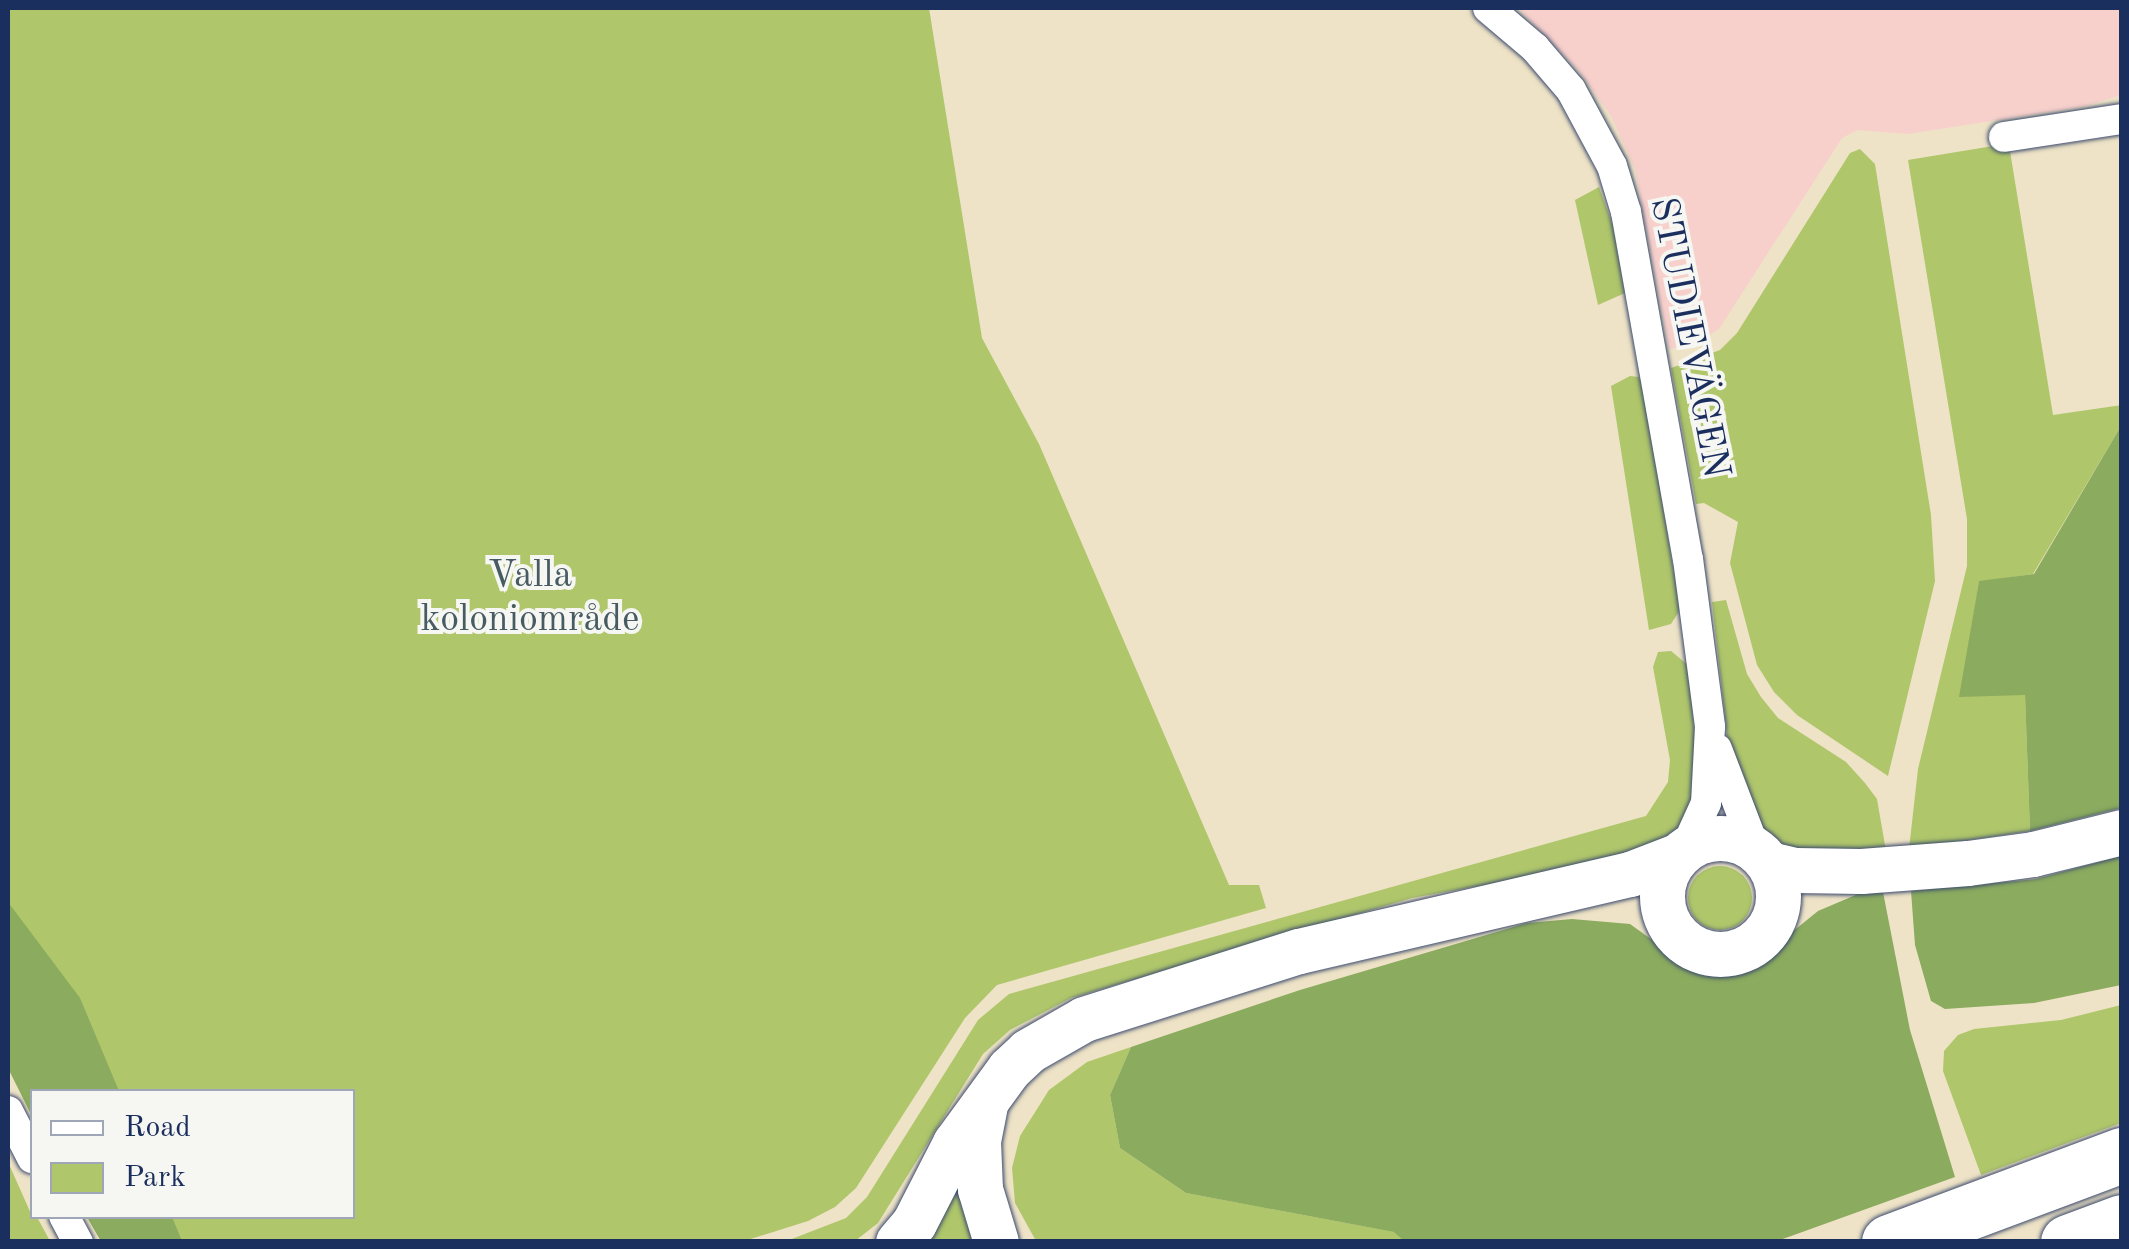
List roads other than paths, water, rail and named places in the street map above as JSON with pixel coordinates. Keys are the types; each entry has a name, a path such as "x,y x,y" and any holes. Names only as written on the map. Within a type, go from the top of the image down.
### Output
{"highway":[{"path":"1888,1242 2122,1155"},
{"path":"2068,1242 2122,1222"}],"main road":[{"path":"898,1242 914,1223 956,1143 986,1098 1028,1052 1084,1020 1116,1008 1370,932 1630,874 1716,838 1796,870 1861,871 2033,854 2122,832"},
{"path":"1675,933 1663,908 1662,894 1681,853"},
{"path":"1762,857 1778,896 1768,929"},
{"path":"1544,895 1636,912 1675,933 1686,944 1715,954 1745,948 1811,896 1861,871"},
{"path":"986,1098 978,1166 986,1214 996,1242"}],"street":[{"name":"STUDIEVÄGEN","path":"1488,8 1535,48 1570,90 1612,166 1626,212 1688,559 1710,726 1725,779 1762,857"},
{"path":"2004,137 2122,118"},
{"name":"STUDIEVÄGEN","path":"1681,853 1706,803 1710,726"},
{"path":"8,1111 30,1154"},
{"path":"66,1219 78,1242"}],"park label":[{"name":"Valla koloniområde","path":"530,599"}]}
